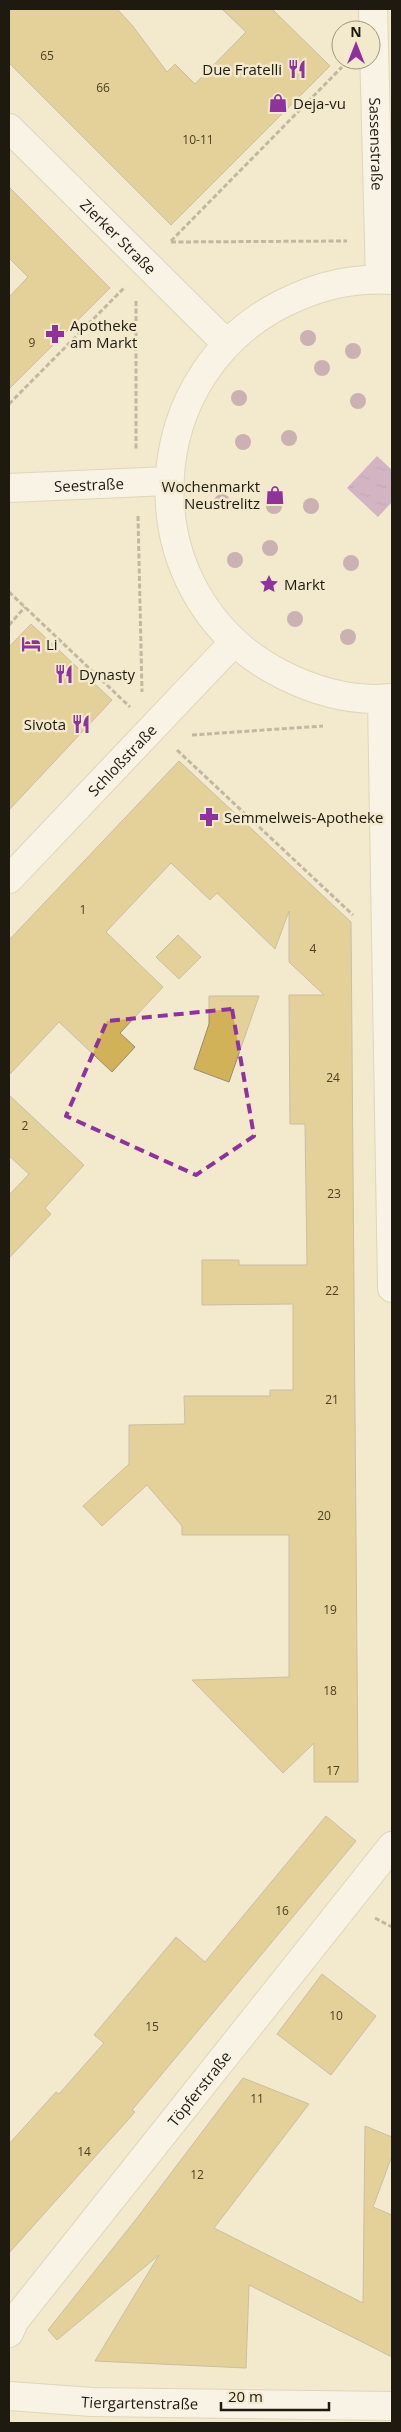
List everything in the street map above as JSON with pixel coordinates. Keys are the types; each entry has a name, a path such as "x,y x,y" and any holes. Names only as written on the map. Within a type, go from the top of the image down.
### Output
{"street":[{"name":"Sassenstraße","path":"374,70 379,241 386,280"},
{"name":"Zierker Straße","path":"9,128 227,344"},
{"path":"386,280 346,282 313,290 281,303 252,321 227,344 208,367 187,403 172,451 168,481 170,517 178,552 191,585 210,615 234,642 266,667 303,685 342,696 387,698 386,922 392,1288"},
{"name":"Seestraße","path":"9,488 168,481"},
{"name":"Schloßstraße","path":"9,879 234,642"},
{"name":"Töpferstraße","path":"9,2333 15,2320 392,1846"},
{"name":"Tiergartenstraße","path":"9,2396 92,2402 392,2406"}],"path":[{"path":"147,266 337,70"},
{"path":"171,242 379,241"},
{"path":"9,404 126,286 136,302 136,482 142,695"},
{"path":"9,592 131,708 136,701"},
{"path":"9,626 25,607"},
{"path":"187,736 324,726"},
{"path":"181,742 175,749 361,922 386,922"},
{"path":"381,1921 392,1927"}],"highlighted area":[{"path":"232,1009 254,1136 196,1175 66,1116 107,1021"}],"water":[{"path":"377,456 392,470 392,502 378,517 347,488"}],"building":[{"path":"9,9 117,9 132,25 167,72 175,64 195,84 246,32 222,9 272,9 330,66 171,225 9,63"},
{"path":"9,187 110,288 9,389 9,297 28,277 9,258"},
{"path":"31,624 112,700 9,810 9,647"},
{"path":"179,761 351,922 358,1782 314,1782 314,1743 283,1773 192,1680 289,1677 289,1535 182,1535 182,1526 147,1485 102,1526 83,1506 129,1464 129,1425 185,1424 184,1396 270,1396 270,1390 293,1390 293,1304 202,1305 202,1260 239,1260 239,1265 307,1265 305,1124 290,1124 289,995 324,995 289,962 289,911 275,949 217,893 210,900 171,863 106,932 163,987 120,1033 135,1047 112,1072 59,1022 9,1075 9,940"},
{"path":"178,935 201,957 179,979 156,957"},
{"path":"209,996 259,996 229,1082 194,1069 209,1024"},
{"path":"9,1095 84,1165 45,1208 51,1214 9,1258 9,1195 29,1174 9,1156"},
{"path":"326,1816 356,1841 132,2110 135,2112 9,2253 9,2144 56,2092 59,2094 104,2043 94,2035 176,1937 205,1962"},
{"path":"322,1974 376,2016 331,2075 277,2034"},
{"path":"243,2078 309,2104 214,2228 363,2303 365,2126 392,2137 392,2156 373,2207 392,2215 392,2357 249,2285 246,2368 95,2361 159,2255 57,2340 48,2330 137,2218"}],"place":[{"name":"Due Fratelli","path":"297,69"},
{"name":"Deja-vu","path":"278,103"},
{"name":"Apotheke am Markt","path":"55,334"},
{"name":"Wochenmarkt Neustrelitz","path":"275,495"},
{"name":"Markt","path":"269,584"},
{"name":"Li","path":"31,644"},
{"name":"Dynasty","path":"64,674"},
{"name":"Sivota","path":"81,724"},
{"name":"Semmelweis-Apotheke","path":"209,817"}]}
